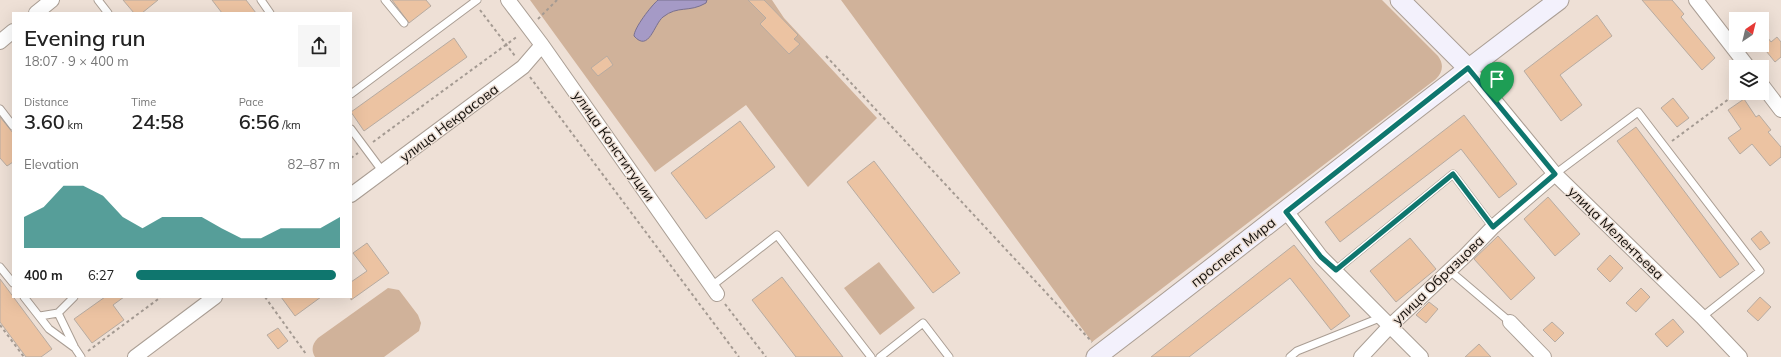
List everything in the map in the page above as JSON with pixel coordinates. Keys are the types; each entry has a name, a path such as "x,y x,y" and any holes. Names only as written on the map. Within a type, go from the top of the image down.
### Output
{"street":[{"path":"37,12 52,0"},
{"name":"улица Конституции","path":"508,0 542,45 715,289"},
{"name":"улица Мелентьева","path":"1400,0 1468,68 1555,174 1702,317 1740,357"},
{"name":"проспект Мира","path":"1099,355 1286,212 1468,68 1559,0"},
{"path":"1696,0 1743,60"},
{"path":"0,42 12,32"},
{"name":"улица Некрасова","path":"352,194 523,67 542,45"},
{"path":"1769,94 1781,110"},
{"name":"улица Образцова","path":"1361,357 1386,321 1450,271 1493,227 1555,174"},
{"path":"1286,212 1321,257 1336,270 1421,357"},
{"path":"135,357 214,298"},
{"path":"1510,322 1544,357"}],"lane":[{"path":"98,0 107,12"},
{"path":"261,0 269,12"},
{"path":"385,0 404,23"},
{"path":"352,93 475,1"},
{"path":"0,109 12,125"},
{"path":"1555,174 1638,112 1760,271 1702,317"},
{"path":"352,129 383,172"},
{"path":"1336,270 1453,174 1493,227"},
{"path":"715,289 778,235 871,357"},
{"path":"0,266 12,282"},
{"path":"1450,271 1510,322"},
{"path":"25,298 49,329 75,348"},
{"path":"40,316 58,313 73,298"},
{"path":"58,313 81,357"},
{"path":"1290,357 1297,350 1386,321"},
{"path":"880,357 923,323 949,357"}],"path":[{"path":"352,157 529,28 557,0"},
{"path":"475,1 739,357"},
{"path":"826,56 1099,355"},
{"path":"1664,146 1729,99"},
{"path":"715,289 766,357"},
{"path":"81,357 160,298"},
{"path":"266,298 306,354"},
{"path":"0,325 24,357"}],"shaded area":[{"path":"530,0 772,0 784,18 877,118 808,187 746,105 655,172"},
{"path":"658,0 707,0 706,3 694,8 668,13 660,21 651,36 644,41 639,40 634,36 635,32 647,12"},
{"path":"841,0 1382,0 1438,56 1442,68 1436,79 1092,342"},
{"path":"879,262 915,308 880,335 844,288"},
{"path":"388,288 399,290 418,315 421,323 419,331 384,357 315,357 313,347 318,338"}],"building":[{"path":"123,0 158,0 143,12 133,12"},
{"path":"212,0 246,0 255,12 221,12"},
{"path":"392,0 426,0 431,6 409,23"},
{"path":"748,0 764,0 798,35 794,39 800,44 789,54 760,24 766,18"},
{"path":"1642,0 1672,0 1684,14 1681,17 1715,58 1702,70"},
{"path":"1597,15 1612,36 1560,75 1582,105 1561,121 1524,71"},
{"path":"1777,37 1781,42 1781,57 1775,62 1767,52 1769,52 1769,39 1771,42"},
{"path":"454,38 467,57 364,131 352,111"},
{"path":"607,56 613,65 598,76 591,68"},
{"path":"1673,98 1689,118 1677,127 1661,108"},
{"path":"1745,100 1756,117 1759,115 1771,130 1768,132 1781,147 1781,157 1770,166 1752,144 1740,154 1728,138 1741,129 1728,110"},
{"path":"1464,115 1517,184 1499,198 1461,149 1340,242 1325,222"},
{"path":"0,117 12,132 12,163 7,166 0,158"},
{"path":"740,121 775,167 706,219 671,173"},
{"path":"1636,127 1739,264 1720,278 1617,141"},
{"path":"874,161 960,273 933,293 847,182"},
{"path":"1548,197 1580,234 1555,256 1524,219"},
{"path":"1761,231 1770,243 1760,250 1751,239"},
{"path":"1498,236 1535,278 1511,300 1474,259"},
{"path":"1410,238 1436,269 1396,302 1370,271"},
{"path":"367,243 389,273 351,300 352,281 367,271 353,253"},
{"path":"1294,245 1350,316 1331,330 1290,278 1189,357 1151,357"},
{"path":"1610,255 1623,268 1610,282 1597,269"},
{"path":"782,277 843,357 796,357 752,300"},
{"path":"0,279 12,295 12,298 14,298 52,349 41,357 26,357 0,322"},
{"path":"1641,288 1650,297 1636,312 1626,303"},
{"path":"1760,297 1771,307 1758,321 1747,311"},
{"path":"104,298 123,298 113,305 124,320 92,343 74,319"},
{"path":"282,298 320,298 295,316"},
{"path":"1429,302 1438,309 1426,323 1416,315"},
{"path":"1673,319 1684,332 1667,347 1655,334"},
{"path":"1552,322 1564,333 1555,342 1543,330"},
{"path":"278,328 288,341 278,349 267,335"},
{"path":"1479,344 1491,357 1465,357"}],"route":[{"path":"1468,68 1497,103 1555,174 1493,227 1453,174 1336,270 1321,257 1286,212 1468,68"}]}
